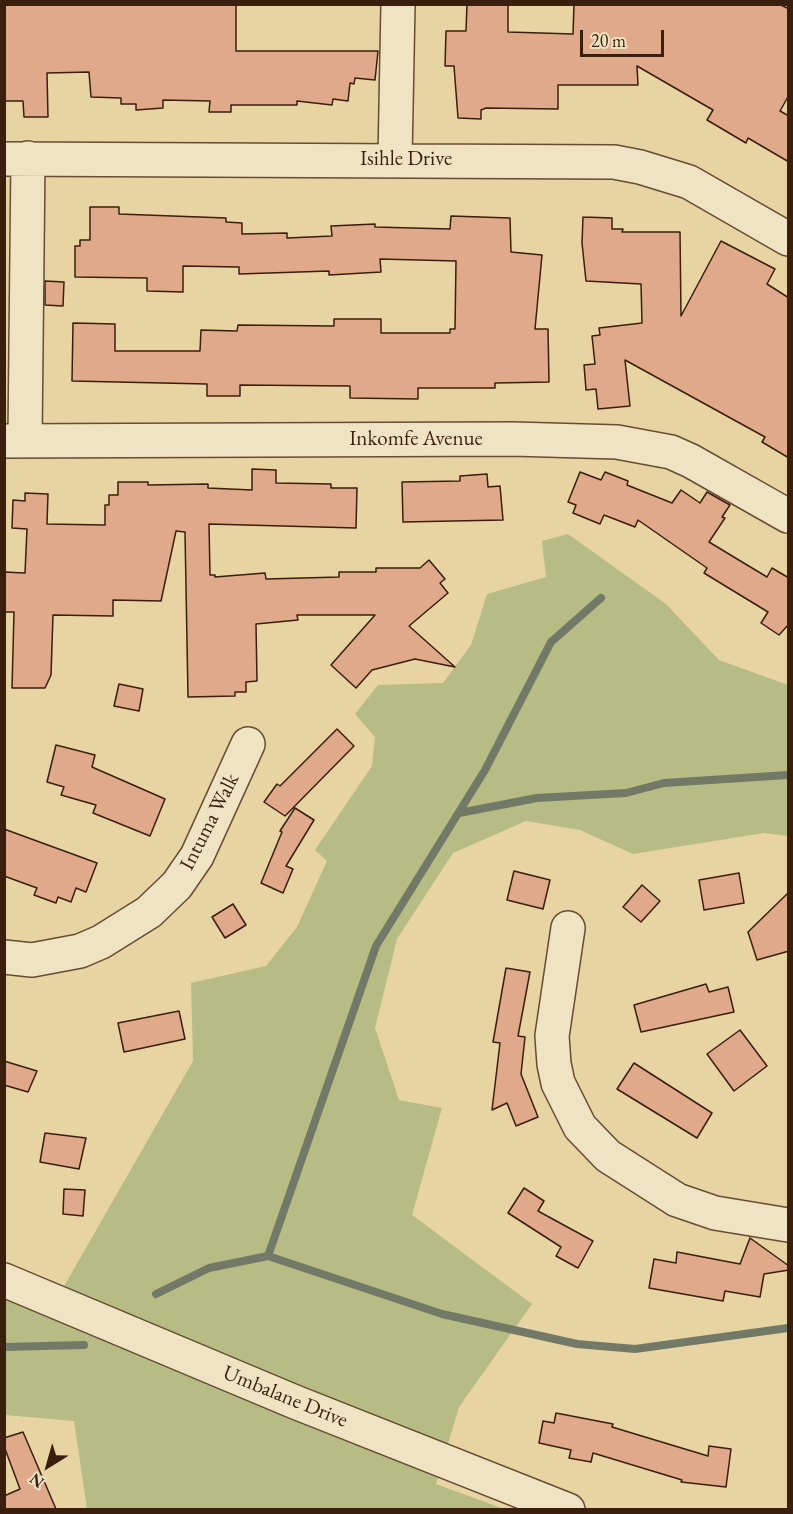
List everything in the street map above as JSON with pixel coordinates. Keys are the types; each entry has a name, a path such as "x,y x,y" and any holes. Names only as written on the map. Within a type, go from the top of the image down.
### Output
{"street":[{"path":"395,159 398,4"},
{"name":"Isihle Drive","path":"16,158 594,161 640,167 689,182 789,239"},
{"name":"Inkomfe Avenue","path":"16,158 15,440 513,439 617,442 671,452 692,460 789,516"},
{"name":"Intuma Walk","path":"4,957 32,960 80,951 125,928 156,906 177,885 197,855 248,744"},
{"path":"568,928 552,1036 558,1083 580,1128 608,1156 677,1200 715,1213 789,1225"},
{"name":"Umbalane Drive","path":"4,1280 295,1402 568,1509"}],"green space":[{"path":"568,534 666,604 719,660 788,685 788,836 764,833 633,854 580,830 526,821 453,853 397,939 375,1028 399,1100 442,1108 412,1215 532,1304 459,1407 436,1484 504,1509 87,1509 74,1421 5,1415 4,1299 47,1316 193,1061 191,983 266,966 297,927 327,861 315,850 372,766 375,737 355,714 378,685 443,683 471,645 487,594 546,577 542,541"}],"building":[{"path":"4,4 236,4 236,51 378,51 375,80 355,78 354,84 350,83 348,101 333,99 332,105 297,101 297,105 231,105 231,112 209,112 210,101 163,100 163,108 136,110 136,104 121,104 121,98 91,97 89,72 47,73 48,117 24,117 23,101 4,101"},
{"path":"467,4 508,4 508,32 573,34 574,4 779,4 789,9 789,95 780,111 789,116 789,162 748,138 746,143 707,120 713,110 637,66 638,85 558,85 558,109 486,108 481,110 481,119 458,118 454,66 445,66 446,31 466,31"},
{"path":"90,207 119,207 119,214 226,218 226,222 242,223 242,234 287,233 287,238 332,236 331,226 375,224 375,227 450,229 451,216 510,218 511,252 542,255 535,329 548,329 549,382 495,383 495,388 418,388 418,399 350,398 350,386 240,385 240,396 207,396 207,384 72,381 73,323 115,324 115,351 200,351 201,330 237,331 238,325 334,326 334,319 381,319 381,333 450,333 450,329 455,329 456,261 380,259 381,272 329,275 329,271 239,274 239,267 183,266 183,292 147,291 147,278 75,277 75,246 80,246 80,240 90,240"},
{"path":"583,217 612,218 612,229 623,229 622,232 680,232 681,316 721,241 775,269 767,284 789,298 789,458 762,442 765,437 625,360 630,406 598,409 596,389 586,390 584,365 595,364 592,336 600,335 599,328 642,323 641,284 586,281 582,243"},
{"path":"45,281 64,282 63,306 45,305"},
{"path":"252,469 276,470 276,483 331,484 331,488 357,488 356,528 209,524 210,575 215,575 215,577 265,573 266,579 339,577 339,572 376,572 376,568 420,568 429,560 445,579 440,583 448,593 409,626 455,667 415,659 372,670 356,688 331,665 375,615 297,615 298,620 256,624 257,681 246,682 246,692 235,692 235,696 188,697 185,532 176,531 161,601 113,600 113,616 53,615 51,675 45,688 12,688 14,612 4,612 4,572 25,573 27,529 12,528 13,500 25,501 25,493 48,494 47,524 105,525 105,505 109,505 109,495 118,495 118,482 148,482 148,485 208,484 208,488 252,490"},
{"path":"580,472 601,480 605,472 628,481 627,485 672,503 681,490 700,503 707,492 730,505 722,517 725,518 709,542 767,577 772,568 789,578 789,624 779,635 761,623 768,612 704,573 707,568 638,520 635,527 604,515 600,524 573,513 576,505 568,502"},
{"path":"487,474 488,487 500,486 503,520 403,522 402,482 460,481 460,476"},
{"path":"119,684 143,689 139,711 114,706"},
{"path":"337,729 354,746 285,816 264,802 277,784 280,786"},
{"path":"56,745 95,755 92,767 165,799 150,836 93,813 96,805 61,795 64,787 47,782"},
{"path":"295,808 314,820 286,866 293,869 283,893 261,883 282,832 280,831"},
{"path":"4,829 97,863 86,892 76,888 71,902 58,897 56,903 34,895 37,888 4,876"},
{"path":"514,871 550,880 543,909 507,900"},
{"path":"739,873 744,903 704,910 699,880"},
{"path":"642,885 660,901 641,922 623,907"},
{"path":"789,892 789,951 757,960 748,932"},
{"path":"233,904 246,925 225,938 212,917"},
{"path":"506,968 530,972 518,1036 525,1037 521,1074 538,1117 516,1126 507,1103 492,1110 500,1043 493,1042"},
{"path":"706,984 709,992 728,987 734,1012 641,1032 634,1005"},
{"path":"179,1011 185,1039 124,1052 118,1023"},
{"path":"740,1030 767,1066 734,1091 707,1054"},
{"path":"4,1061 37,1071 28,1092 4,1085"},
{"path":"634,1063 712,1113 697,1138 617,1089"},
{"path":"45,1133 86,1138 79,1169 40,1162"},
{"path":"524,1188 544,1201 538,1211 593,1241 578,1268 556,1256 561,1247 508,1213"},
{"path":"64,1189 85,1190 83,1216 63,1214"},
{"path":"750,1238 789,1266 789,1270 764,1274 760,1297 725,1291 723,1301 649,1288 654,1259 676,1263 677,1252 740,1264"},
{"path":"556,1413 613,1424 612,1427 708,1456 709,1446 731,1449 726,1487 681,1482 682,1480 593,1453 591,1462 569,1458 571,1450 539,1443 543,1421 554,1423"},
{"path":"23,1432 56,1509 4,1509 4,1496 20,1489 4,1446 4,1438"}],"waterway":[{"path":"268,1256 376,946 485,770 551,642 601,598"},
{"path":"459,813 537,798 626,793 664,783 788,775"},
{"path":"156,1294 209,1268 268,1256 442,1314 577,1344 635,1349 788,1328"},
{"path":"4,1347 84,1345"}]}
